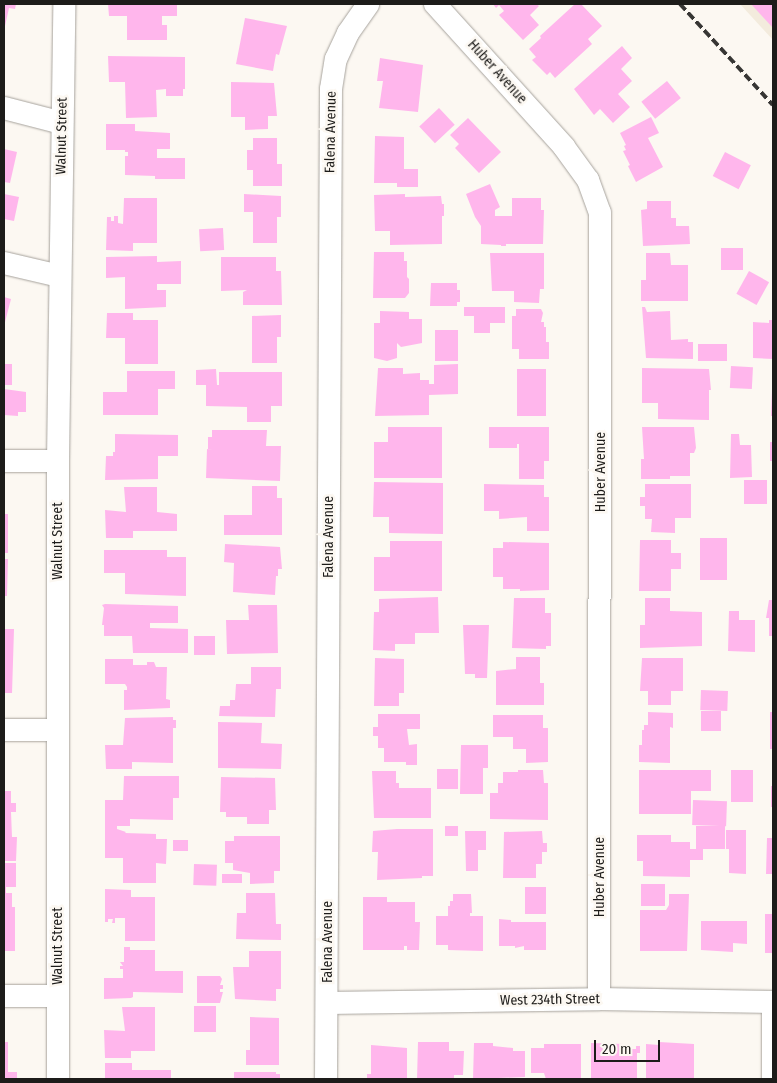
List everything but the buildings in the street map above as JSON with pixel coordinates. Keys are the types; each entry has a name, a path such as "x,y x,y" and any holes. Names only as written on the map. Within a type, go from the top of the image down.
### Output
{"street":[{"name":"Walnut Street","path":"58,1079 58,461 64,4"},
{"name":"Falena Avenue","path":"326,1079 328,1003 331,90 336,59 348,33 368,4"},
{"name":"Huber Avenue","path":"435,4 564,147 588,180 600,212 599,999"},
{"path":"4,108 62,123"},
{"path":"4,263 60,276"},
{"path":"4,461 58,461"},
{"path":"4,730 58,730"},
{"path":"4,996 58,996"},
{"name":"West 234th Street","path":"328,1003 599,999 773,1002"},
{"path":"772,1079 773,1008"}],"shaded area":[{"path":"740,4 773,4 773,40"}],"railway":[{"path":"680,4 773,105"}]}
